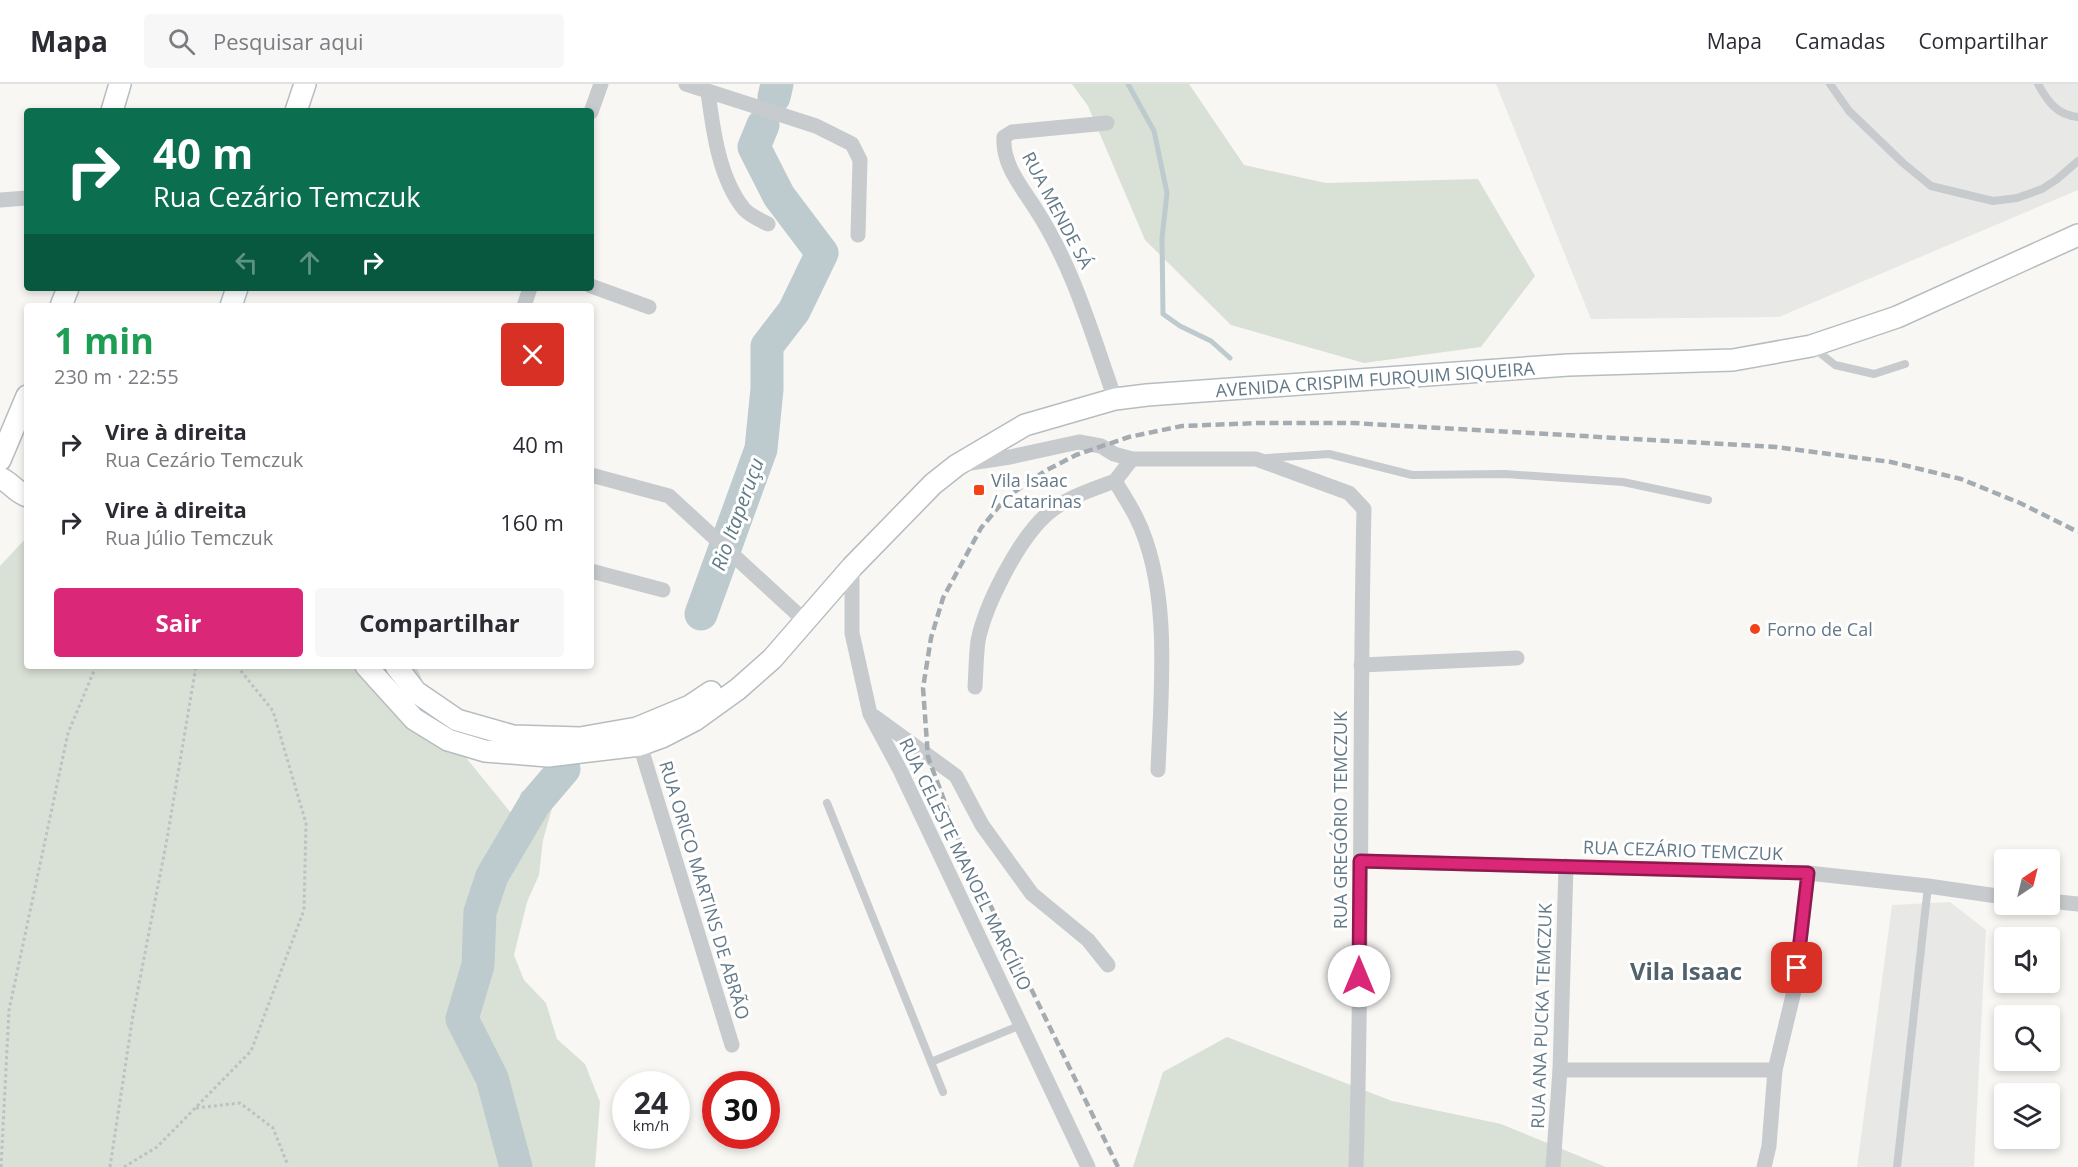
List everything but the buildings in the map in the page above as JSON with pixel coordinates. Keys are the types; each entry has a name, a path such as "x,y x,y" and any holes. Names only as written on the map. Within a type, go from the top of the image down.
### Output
{"main road":[{"path":"113,108 120,84"},
{"path":"297,108 305,84"},
{"name":"AVENIDA CRISPIM FURQUIM SIQUEIRA","path":"369,669 414,719 448,740 485,751 548,756 640,745 662,737 695,720 738,689 772,658 852,567 933,484 957,465 1025,425 1115,399 1147,395 1568,365 1733,360 1811,346 1897,317 2078,235"},
{"path":"0,460 24,403"},
{"path":"12,480 17,492 24,495"},
{"name":"AVENIDA CRISPIM FURQUIM SIQUEIRA","path":"398,669 416,692 457,720 513,736 580,738 637,728 690,706 732,679 753,676"}],"street":[{"path":"592,108 601,84"},
{"path":"686,84 816,126 852,144 860,160 858,235"},
{"path":"708,92 714,138 729,183 745,210 768,224"},
{"name":"RUA MENDE SÁ","path":"1107,123 1012,132 1005,137 1004,146 1011,172 1045,224 1072,279 1115,399"},
{"path":"0,200 24,198"},
{"path":"594,287 649,307"},
{"path":"957,465 1010,457 1079,442 1101,446 1114,454 1132,459 1256,459"},
{"path":"975,687 978,640 996,588 1022,544 1045,515 1073,496 1115,482 1132,459"},
{"name":"RUA GREGÓRIO TEMCZUK","path":"1256,459 1349,493 1364,509 1360,665 1359,1069 1356,1167"},
{"path":"594,476 669,496 805,621"},
{"path":"1115,482 1137,518 1150,554 1160,609 1158,770"},
{"name":"RUA CELESTE MANOEL MARCÍLIO","path":"852,567 852,633 870,714 900,770 1088,1167"},
{"path":"594,572 663,590"},
{"path":"1360,665 1517,658"},
{"path":"870,714 956,776 981,825 1032,894 1088,940 1108,965"},
{"name":"RUA ORICO MARTINS DE ABRÃO","path":"640,745 732,1045"},
{"name":"RUA CEZÁRIO TEMCZUK","path":"1360,861 1808,873 1994,896"},
{"name":"RUA ANA PUCKA TEMCZUK","path":"1553,1167 1560,1070 1566,866"},
{"path":"1764,1167 1769,1146 1775,1070 1794,991 1808,873"},
{"path":"2060,902 2078,904"},
{"path":"1560,1070 1775,1070"}],"lane":[{"path":"1830,84 1849,111 1903,163 1931,186 1993,201 2017,198 2042,189 2078,161"},
{"path":"2038,84 2056,109 2065,116 2078,117"},
{"path":"1811,346 1835,365 1874,374 1905,364"},
{"path":"1256,459 1329,454 1412,475 1505,474 1623,482 1708,500"},
{"path":"827,803 943,1092"},
{"path":"1897,1167 1928,886"},
{"path":"931,1062 1021,1025"}],"path":[{"path":"1,1167 9,1010 68,733 95,669"},
{"path":"110,1167 133,1015 167,839 195,669"},
{"path":"124,1167 157,1147 251,1051 304,910 306,823 273,711 239,669"},
{"path":"194,1108 240,1102 273,1128 287,1163"}],"shaded area":[{"path":"1072,84 1189,84 1244,165 1326,183 1478,179 1535,276 1481,347 1364,363 1231,325 1145,240 1088,106"},
{"path":"1496,84 2078,84 2078,190 1779,317 1591,319"},
{"path":"24,540 24,669 417,669 441,727 516,819 521,792 563,770 543,840 539,875 527,902 514,955 524,980 546,1003 557,1039 585,1064 600,1102 595,1167 0,1167 0,566"},
{"path":"1950,902 1986,930 1974,1167 1857,1167 1892,905"},
{"path":"1227,1037 1392,1101 1501,1124 1606,1167 1133,1167 1163,1072"}],"waterway":[{"name":"Rio Itaperuçu","path":"774,97 777,84"},
{"path":"1128,84 1154,131 1167,193 1162,238 1163,314 1180,326 1211,341 1230,358"},
{"name":"Rio Itaperuçu","path":"701,614 761,449 767,389 767,346 794,311 822,253 779,196 754,147 763,125"},
{"name":"Rio Itaperuçu","path":"516,1167 492,1078 462,1019 478,965 480,912 492,876 535,803 564,769"}],"railway":[{"path":"1118,1167 960,843 928,757 923,688 931,638 943,598 981,528 1007,497 1045,471 1076,455 1129,437 1182,426 1259,423 1353,423 1776,447 1891,462 1961,479 2020,503 2078,532"}],"place":[{"name":"Vila Isaac / Catarinas","path":"979,490"},
{"name":"Forno de Cal","path":"1755,629"}],"district":[{"name":"Vila Isaac","path":"1686,970"}],"route":[{"path":"1359,976 1360,861 1808,873 1797,968"}]}
